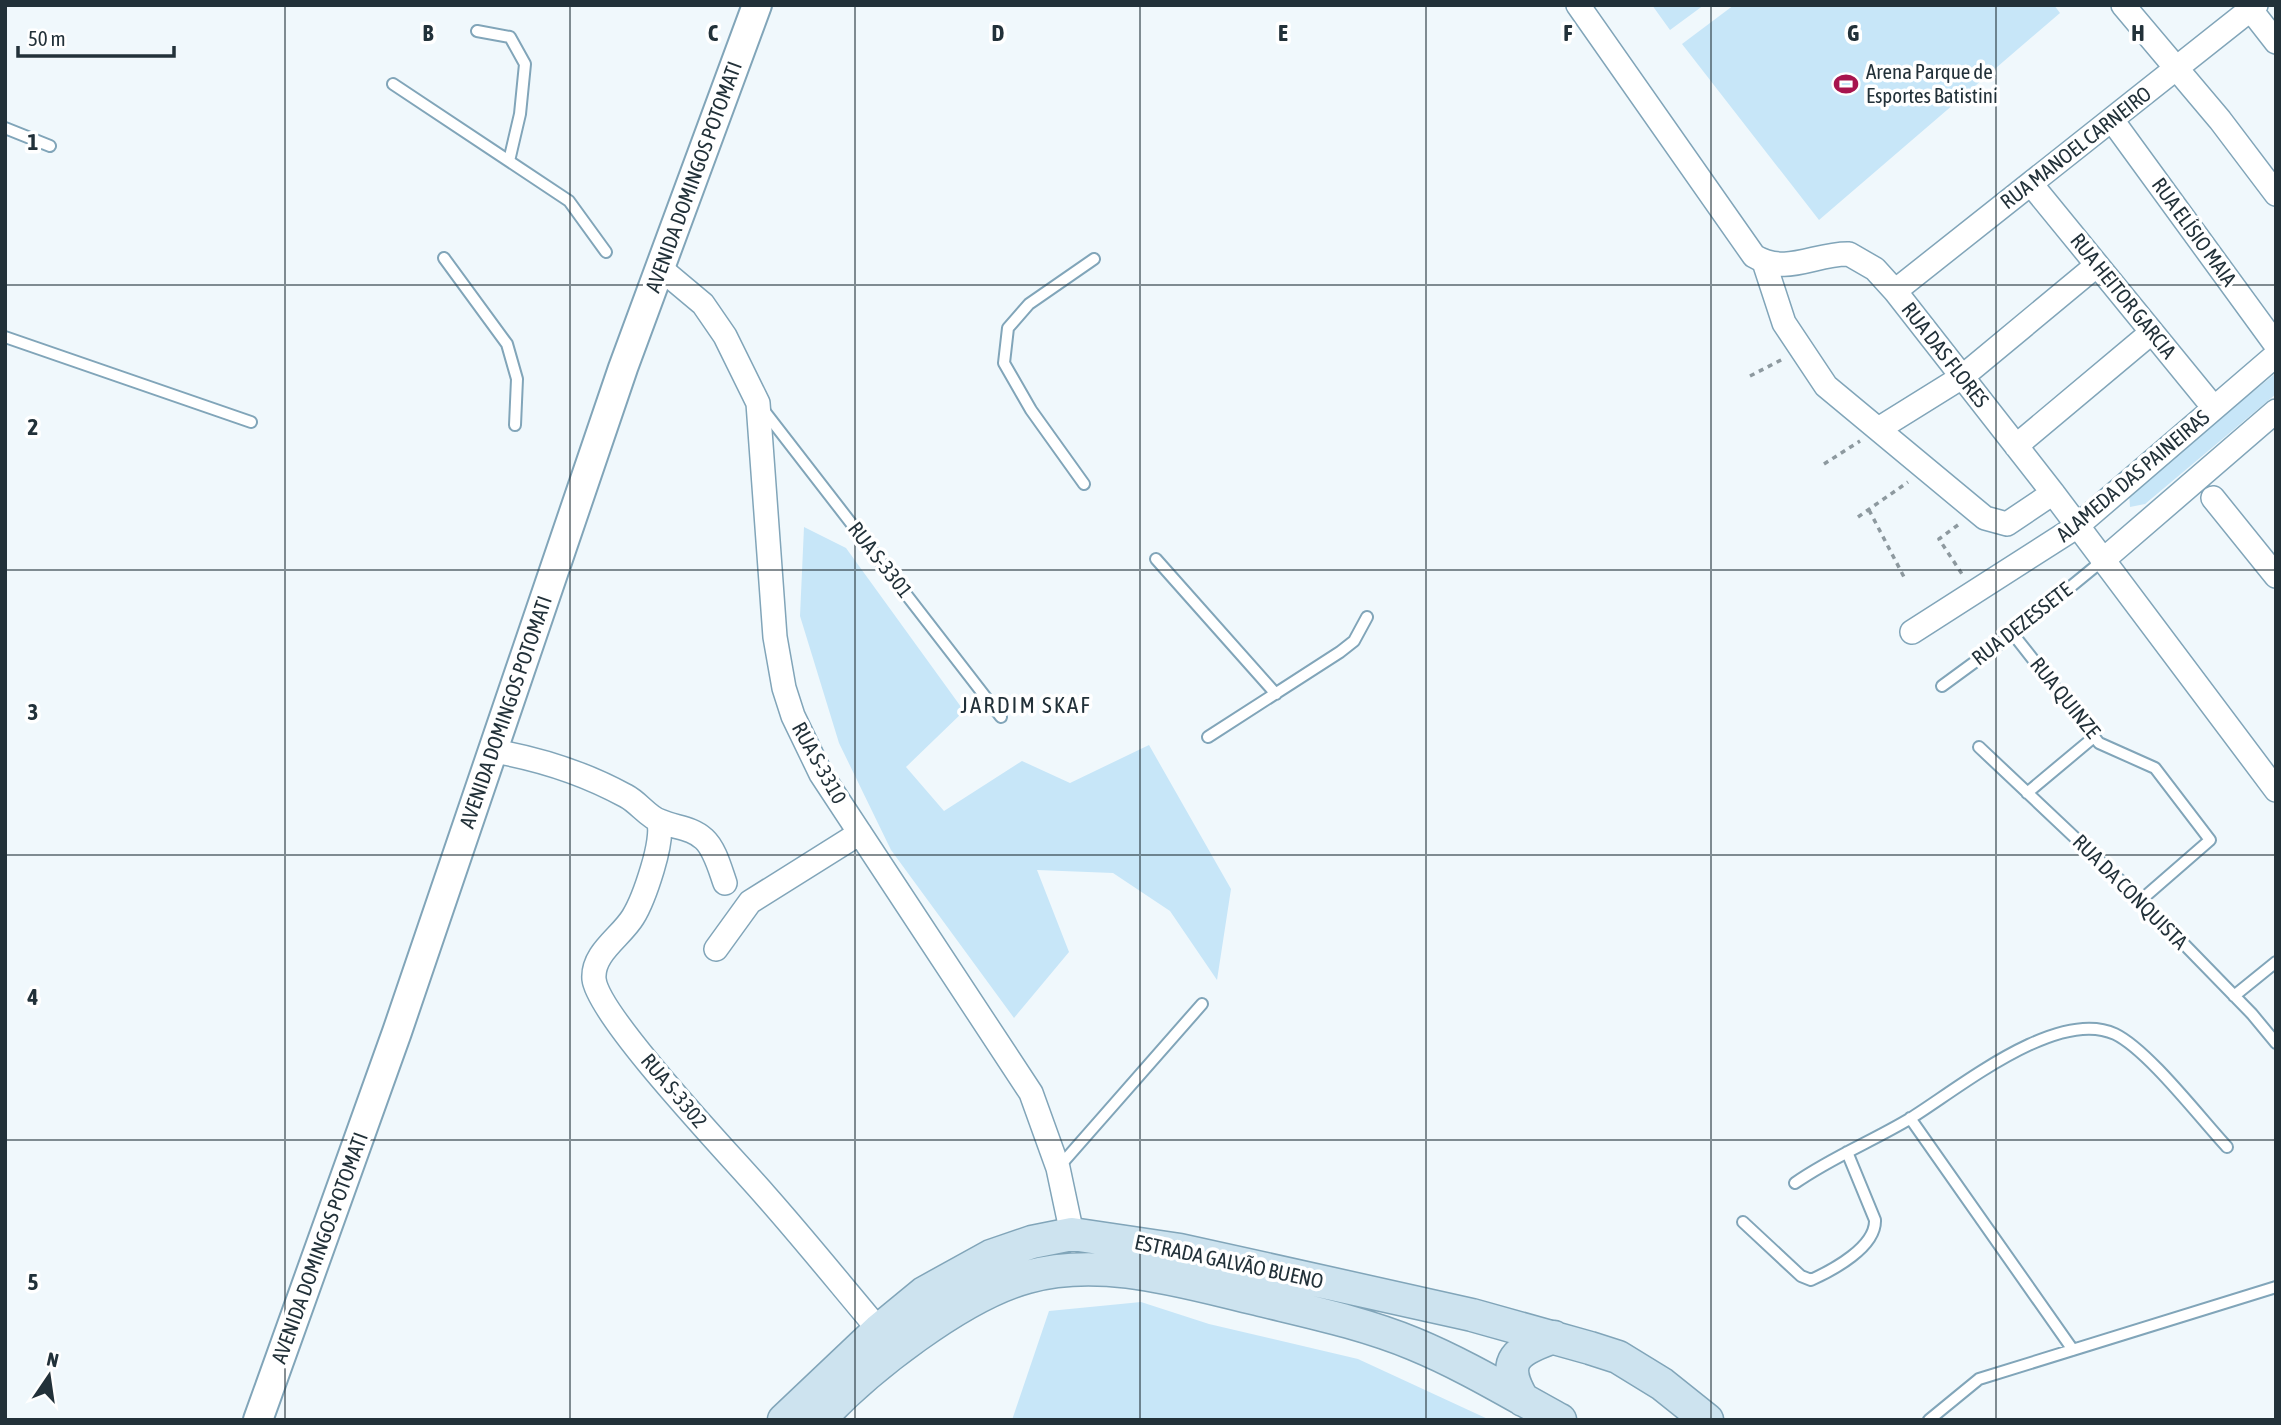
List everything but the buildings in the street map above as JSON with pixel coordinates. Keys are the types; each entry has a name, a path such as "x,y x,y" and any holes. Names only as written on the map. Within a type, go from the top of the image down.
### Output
{"main road":[{"name":"ESTRADA GALVÃO BUENO","path":"784,1420 879,1330 924,1293 970,1267 1032,1242 1072,1234 1180,1250 1472,1315 1554,1338 1618,1357 1662,1384 1698,1416"},
{"name":"ESTRADA GALVÃO BUENO","path":"819,1420 941,1317 998,1287 1028,1276 1073,1269 1112,1270 1157,1277 1365,1326 1461,1365 1560,1420"},
{"path":"1523,1400 1512,1373 1515,1357 1524,1349 1554,1338"}],"street":[{"name":"AVENIDA DOMINGOS POTOMATI","path":"258,1420 494,751 660,268 757,5"},
{"path":"1578,5 1746,247 1764,262 1777,307 1801,351 1826,386 1880,428 1985,518 2007,524 2017,520 2053,494"},
{"path":"2123,5 2177,68 2276,194"},
{"path":"2241,10 2276,42"},
{"name":"RUA MANOEL CARNEIRO","path":"1895,291 2177,68 2241,10"},
{"name":"RUA ELÍSIO MAIA","path":"2112,120 2276,345"},
{"name":"RUA HEITOR GARCIA","path":"2031,184 2214,408"},
{"name":"RUA DAS FLORES","path":"1764,262 1787,266 1849,254 1875,269 2053,494 2276,790"},
{"path":"1880,428 1962,377 2097,265"},
{"name":"RUA S-3310","path":"660,268 703,304 724,336 758,403 769,571 784,688 793,716 821,774 1031,1093 1058,1168 1072,1234"},
{"path":"2016,446 2152,332"},
{"name":"ALAMEDA DAS PAINEIRAS","path":"1912,632 2076,527 2276,355"},
{"name":"ALAMEDA DAS PAINEIRAS","path":"2102,561 2273,419"},
{"path":"2213,498 2276,576"},
{"path":"494,751 530,758 585,776 629,797 658,821 680,825 706,841 725,883"},
{"name":"RUA S-3302","path":"658,821 660,835 643,896 631,920 599,957 594,970 597,991 664,1082 879,1330"},
{"path":"716,949 750,902 860,833"}],"lane":[{"path":"477,31 510,37 525,64 520,114 509,161"},
{"path":"393,84 569,201 606,252"},
{"path":"5,128 51,146"},
{"path":"444,258 507,344 517,379 515,425"},
{"path":"1084,484 1031,410 1004,363 1008,328 1029,304 1094,259"},
{"path":"5,337 251,422"},
{"name":"RUA S-3301","path":"758,403 1001,717"},
{"path":"1156,559 1276,694"},
{"name":"RUA DEZESSETE","path":"1942,686 2013,634 2102,561"},
{"path":"1208,737 1354,641 1367,617"},
{"name":"RUA QUINZE","path":"2013,634 2094,737 2112,751 2155,768 2210,840 2141,900"},
{"path":"2027,793 2094,737"},
{"name":"RUA DA CONQUISTA","path":"1979,747 2141,900 2276,1043"},
{"path":"2234,996 2276,962"},
{"path":"1058,1168 1202,1004"},
{"path":"1795,1183 1910,1118 1991,1064 2036,1041 2092,1029 2114,1034 2136,1048 2227,1147"},
{"path":"1910,1118 2073,1350"},
{"path":"1743,1222 1801,1276 1811,1280 1821,1275 1871,1240 1875,1229 1875,1220 1847,1152"},
{"path":"1929,1420 1979,1379 2276,1287"}],"path":[{"path":"1750,376 1801,351"},
{"path":"1824,464 1880,428"},
{"path":"1858,517 1927,468"},
{"path":"1868,510 1904,577"},
{"path":"1974,592 1939,539 1977,510"}],"shaded area":[{"path":"1652,5 1704,5 1670,30"},
{"name":"Arena Parque de Esportes Batistini","path":"1734,5 2054,5 2060,13 1819,220 1682,44"},
{"path":"2276,373 2276,394 2145,504 2130,507 2129,492"},
{"path":"804,527 846,548 964,711 906,767 944,811 1022,761 1070,783 1149,745 1231,889 1217,980 1170,911 1113,873 1037,870 1069,952 1014,1018 891,850 839,743 800,616"},
{"path":"1141,1302 1209,1324 1358,1359 1490,1420 1012,1420 1049,1311"}],"place":[{"name":"Arena Parque de Esportes Batistini","path":"1846,84"}],"district":[{"name":"JARDIM SKAF","path":"1026,705"}]}
